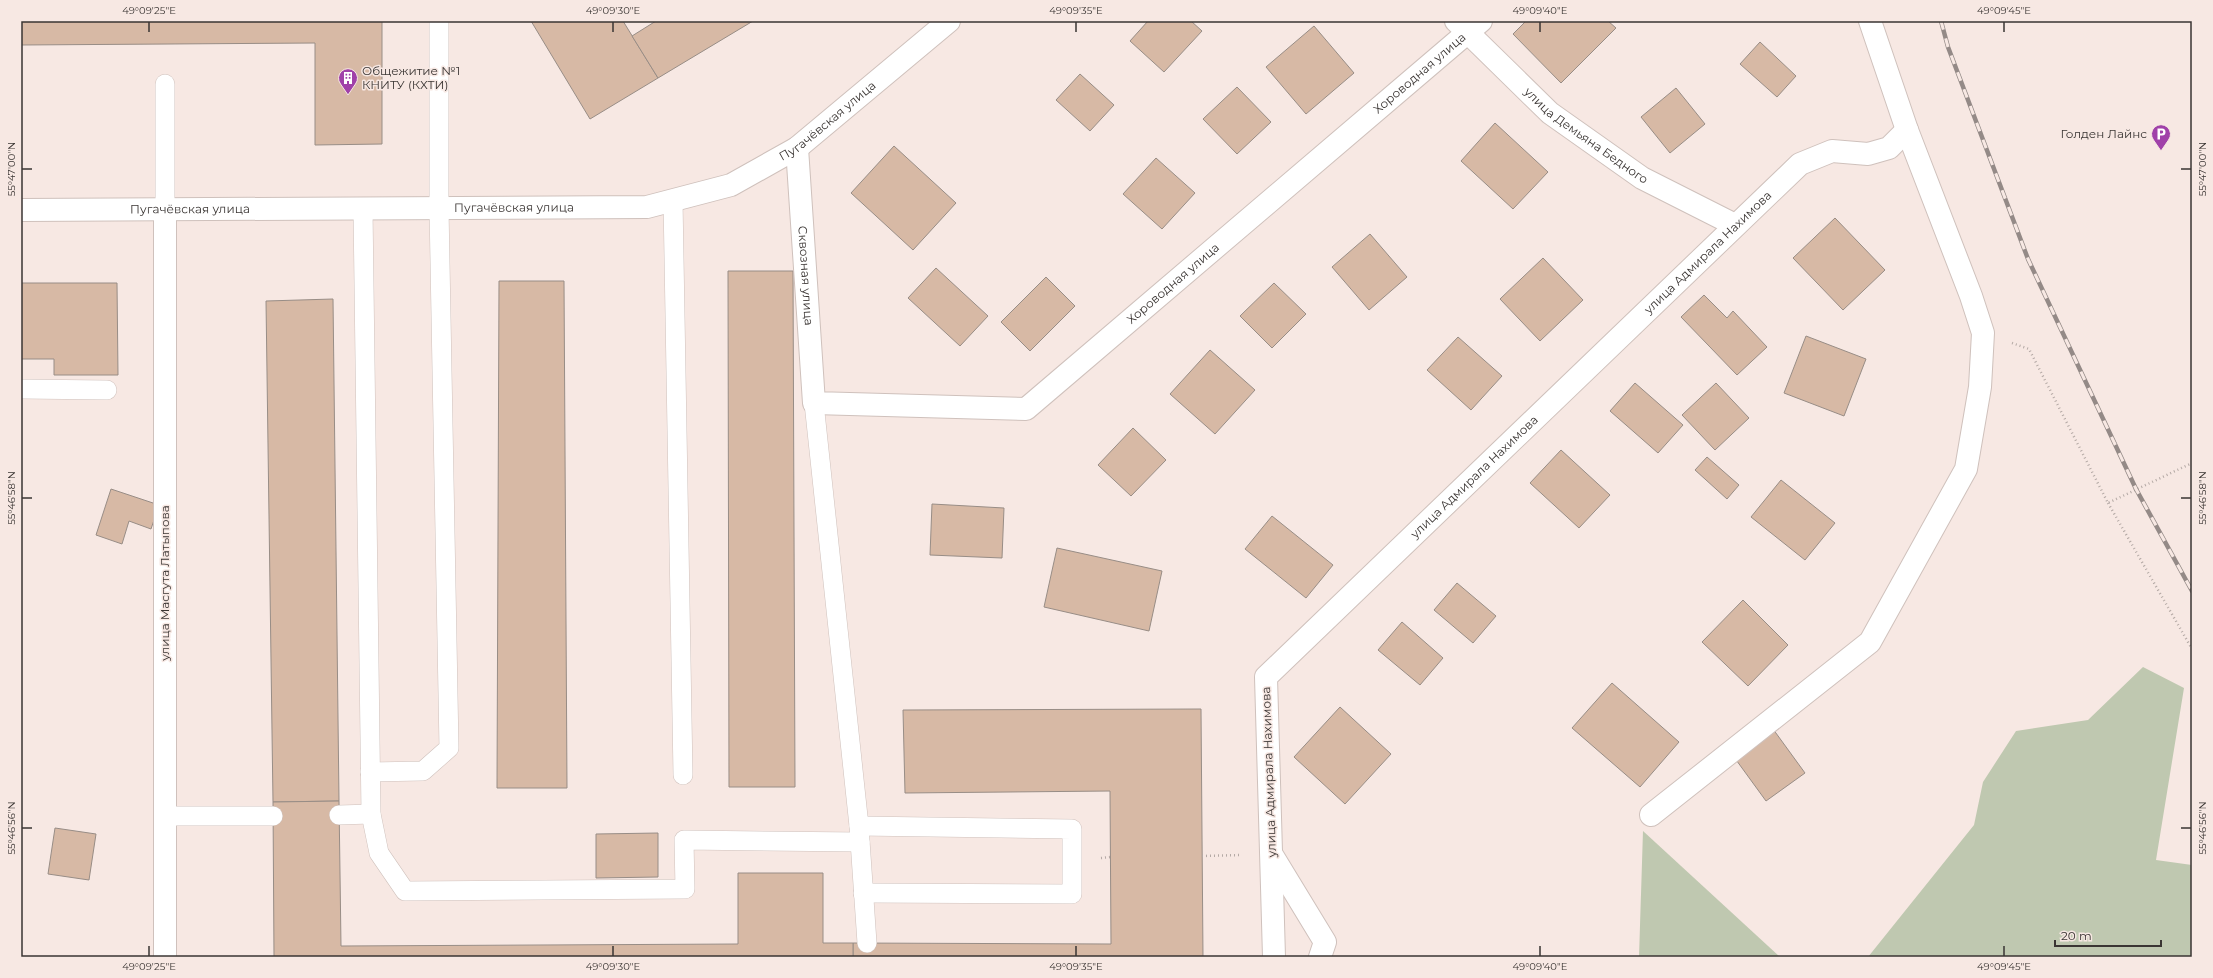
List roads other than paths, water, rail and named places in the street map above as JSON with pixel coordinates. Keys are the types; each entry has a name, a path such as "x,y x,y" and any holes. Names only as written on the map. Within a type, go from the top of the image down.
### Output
{"street":[{"name":"Пугачёвская улица","path":"21,210 647,207 731,185 797,148 949,21"},
{"path":"1651,815 1870,642 1966,469 1980,387 1983,333 1971,296 1907,130 1870,21"},
{"name":"улица Демьяна Бедного","path":"1469,25 1550,113 1642,178 1735,225"},
{"name":"Хороводная улица","path":"814,403 1026,410 1469,25"},
{"name":"улица Адмирала Нахимова","path":"1274,957 1266,677 1800,164 1832,151 1868,154 1889,148 1907,130"},
{"name":"Сквозная улица","path":"797,148 814,403"},
{"name":"улица Масгута Латыпова","path":"165,210 165,957"},
{"path":"1271,854 1325,942 1320,957"}],"lane":[{"path":"370,772 422,771 449,748 439,208 439,21"},
{"path":"165,84 165,210"},
{"path":"673,200 683,775"},
{"path":"363,209 371,814 380,853 405,891 685,889 684,840 1072,829 1072,894 863,893"},
{"path":"21,389 107,390"},
{"path":"814,403 859,834 867,943"},
{"path":"339,815 371,814"},
{"path":"165,816 273,816"}],"railway":[{"path":"1941,21 1948,47 2028,259 2136,489 2192,591"}],"place":[{"name":"Общежитие №1 КНИТУ (КХТИ)","path":"348,95"},
{"name":"Голден Лайнс","path":"2161,151"}]}
